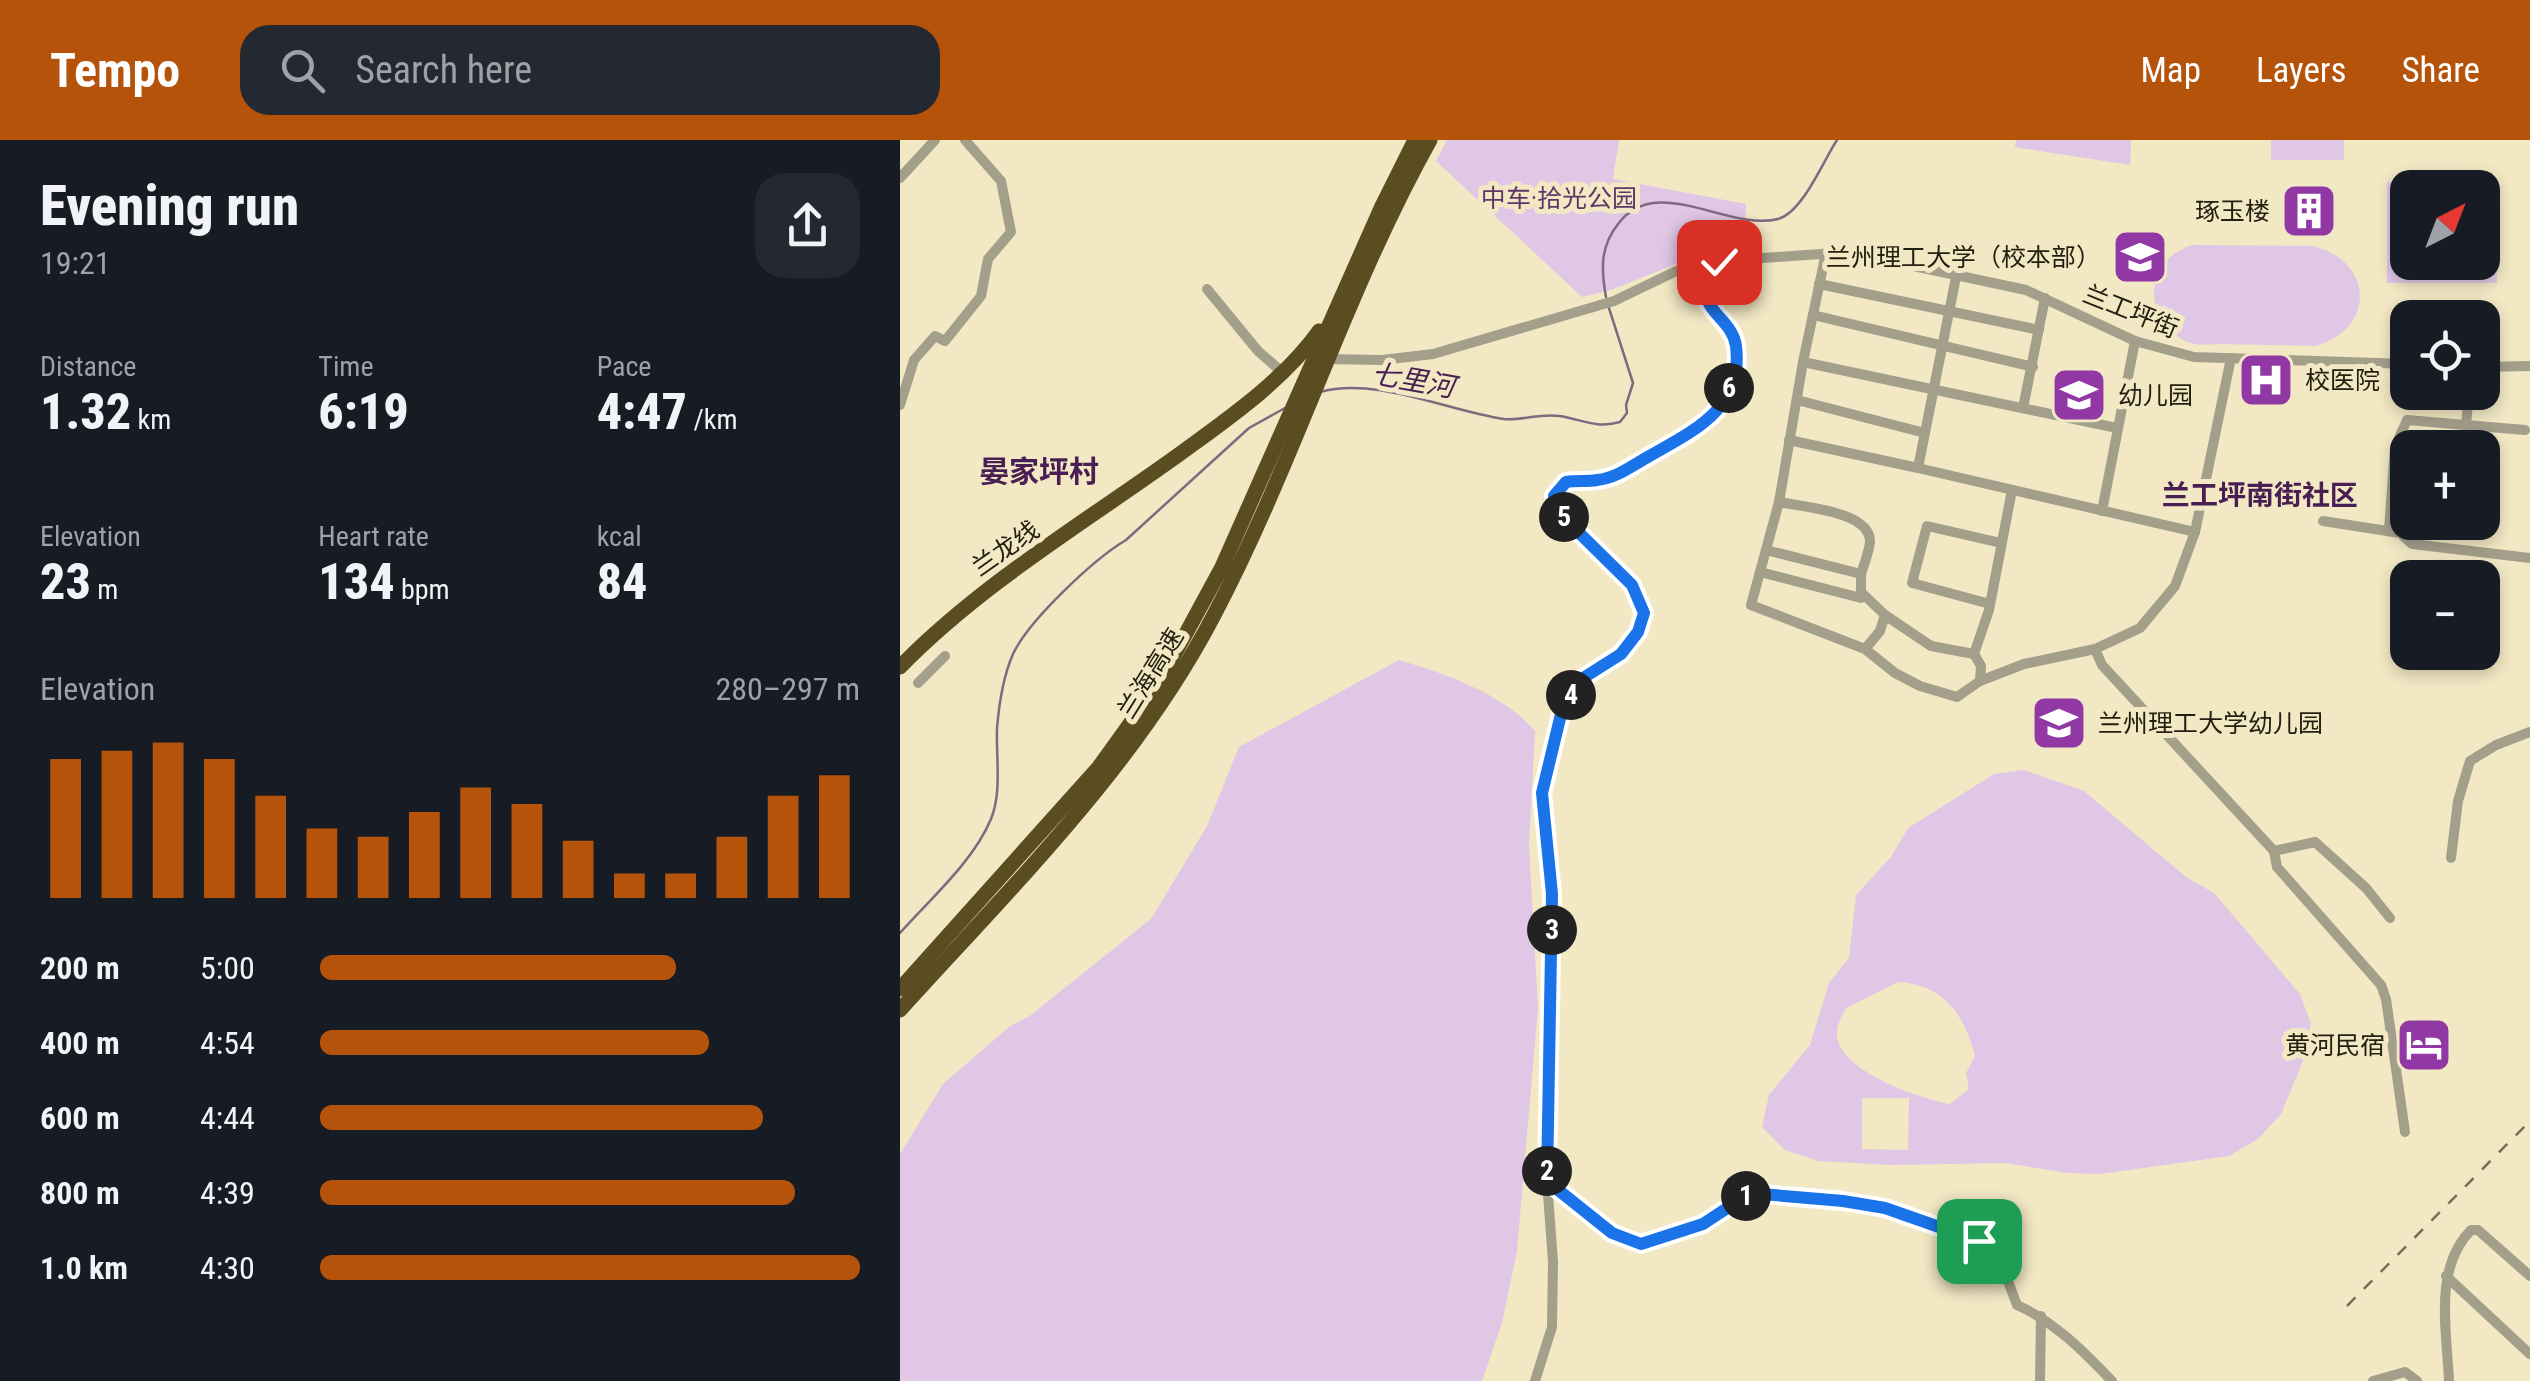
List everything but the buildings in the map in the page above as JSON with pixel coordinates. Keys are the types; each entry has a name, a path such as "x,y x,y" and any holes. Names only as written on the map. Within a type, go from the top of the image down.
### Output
{"highway":[{"path":"1347,301 1415,140"},
{"path":"1347,301 1430,140"},
{"name":"兰龙线","path":"1312,357 1308,346 1347,301"},
{"name":"兰海高速","path":"900,1010 1062,830 1144,732 1214,616 1313,385 1312,357 1347,301"},
{"name":"兰龙线","path":"1241,406 1282,372 1312,357"},
{"name":"兰龙线","path":"900,666 973,601 1312,357"},
{"name":"兰海高速","path":"900,989 1075,794 1132,724 1202,610 1292,409 1313,385"}],"street":[{"path":"900,178 935,140"},
{"path":"900,405 904,372 935,336 945,341 981,296 988,259 1011,232 1001,181 965,140"},
{"name":"兰工坪街","path":"1312,357 1382,360 1434,354 1614,301 1693,263 1848,252 2026,290 2135,341 2194,357 2390,363"},
{"path":"1826,254 1802,362 1778,502 1751,605 1865,649 1895,673 1946,696 1957,697 1980,681 2024,664 2095,649 2140,628 2156,612 2175,586 2195,532 2231,358"},
{"path":"1534,1381 1552,1327 1547,1181 1552,894 1542,793 1562,710 1580,680 1621,654 1638,632 1644,613 1632,585 1560,514 1554,496 1566,482 1598,480 1623,473 1706,424 1720,407 1730,385 1737,348 1733,331 1705,293 1706,262"},
{"path":"1918,468 1956,276"},
{"path":"1820,284 2039,330"},
{"path":"1207,289 1258,351 1282,372"},
{"path":"2023,408 2045,298"},
{"path":"1813,315 2032,367"},
{"path":"2102,511 2135,341"},
{"path":"1802,362 2118,428"},
{"path":"2500,367 2530,366"},
{"path":"1797,400 1925,433"},
{"path":"2466,425 2467,410"},
{"path":"2388,530 2395,447 2408,420 2525,430"},
{"path":"1789,440 2195,532"},
{"path":"1980,681 1981,666 1974,654 1990,604 2012,490"},
{"path":"1760,572 1862,598 1861,574 1870,540 1866,528 1854,518 1778,502"},
{"path":"2323,521 2400,533 2412,544 2530,558"},
{"path":"1990,604 1912,583 1926,526 2002,543"},
{"path":"1766,550 1861,574"},
{"path":"1862,593 1931,646 1974,654"},
{"path":"1865,649 1880,631 1886,615"},
{"path":"2095,649 2102,665 2274,850 2277,867 2381,985 2406,1132"},
{"path":"918,683 945,656"},
{"path":"2451,858 2458,801 2470,761 2530,732"},
{"path":"2274,850 2315,842 2366,888 2390,918"},
{"path":"1547,1181 1612,1233 1641,1244 1703,1224 1750,1193 1885,1208 1979,1241 2002,1265 2017,1305 2041,1316 2112,1381"},
{"path":"2449,1381 2446,1276 2457,1245 2471,1230 2478,1230 2530,1276"},
{"path":"2446,1276 2530,1354"},
{"path":"2040,1381 2041,1316"},
{"path":"2372,1381 2404,1372 2417,1381"}],"green space":[{"name":"中车·拾光公园","path":"1447,140 1619,140 1613,179 1746,204 1745,234 1753,247 1696,256 1611,290 1582,297 1436,161"},
{"path":"2016,140 2131,140 2130,165 2015,147"},
{"path":"2271,140 2344,140 2344,160 2271,160"},
{"path":"2387,182 2390,280 2497,283 2387,283"},
{"path":"2191,245 2313,246 2348,266 2357,280 2358,311 2336,337 2316,346 2202,345 2183,340 2159,315 2154,290 2166,262"},
{"path":"1399,660 1490,696 1535,731 1529,846 1538,1008 1517,1251 1502,1323 1482,1381 900,1381 900,1154 943,1084 1009,1027 1031,1015 1151,919 1207,826 1239,747"},
{"path":"2024,770 2084,791 2186,877 2214,893 2300,994 2311,1024 2305,1056 2281,1114 2258,1139 2229,1156 2100,1174 2005,1163 1892,1165 1818,1161 1785,1150 1762,1127 1769,1095 1810,1045 1829,983 1849,958 1856,895 1891,857 1908,828 1994,774","holes":["1898,982 1914,984 1940,996 1965,1027 1975,1056 1966,1073 1969,1089 1950,1104 1880,1080 1849,1058 1839,1044 1837,1027 1846,1008","1862,1098 1909,1098 1908,1150 1862,1149"]}],"waterway":[{"name":"七里河","path":"1606,297 1605,250 1618,224 1634,209 1652,203 1672,203 1737,218 1778,219 1796,207 1837,140"},
{"name":"七里河","path":"1320,392 1341,388 1388,391 1504,419 1552,415 1596,424 1620,422 1627,413 1633,383 1608,305"},
{"name":"七里河","path":"900,933 962,865 991,819 997,786 1000,700 1021,640 1080,575 1126,540 1249,428 1285,408"}],"railway":[{"path":"2347,1306 2530,1121"}],"place":[{"name":"琢玉楼","path":"2309,211"},
{"name":"兰州理工大学（校本部）","path":"2140,257"},
{"name":"校医院","path":"2266,380"},
{"name":"幼儿园","path":"2079,395"},
{"name":"兰州理工大学幼儿园","path":"2059,723"},
{"name":"黄河民宿","path":"2424,1045"}],"district":[{"name":"晏家坪村","path":"1039,472"},
{"name":"兰工坪南街社区","path":"2260,495"}],"route":[{"path":"1719,262 1706,262 1705,293 1733,331 1737,348 1730,385 1720,407 1706,424 1623,473 1598,480 1566,482 1554,496 1560,514 1632,585 1644,613 1638,632 1621,654 1580,680 1562,710 1542,793 1552,894 1547,1181 1612,1233 1641,1244 1703,1224 1750,1193 1885,1208 1979,1241"}]}
